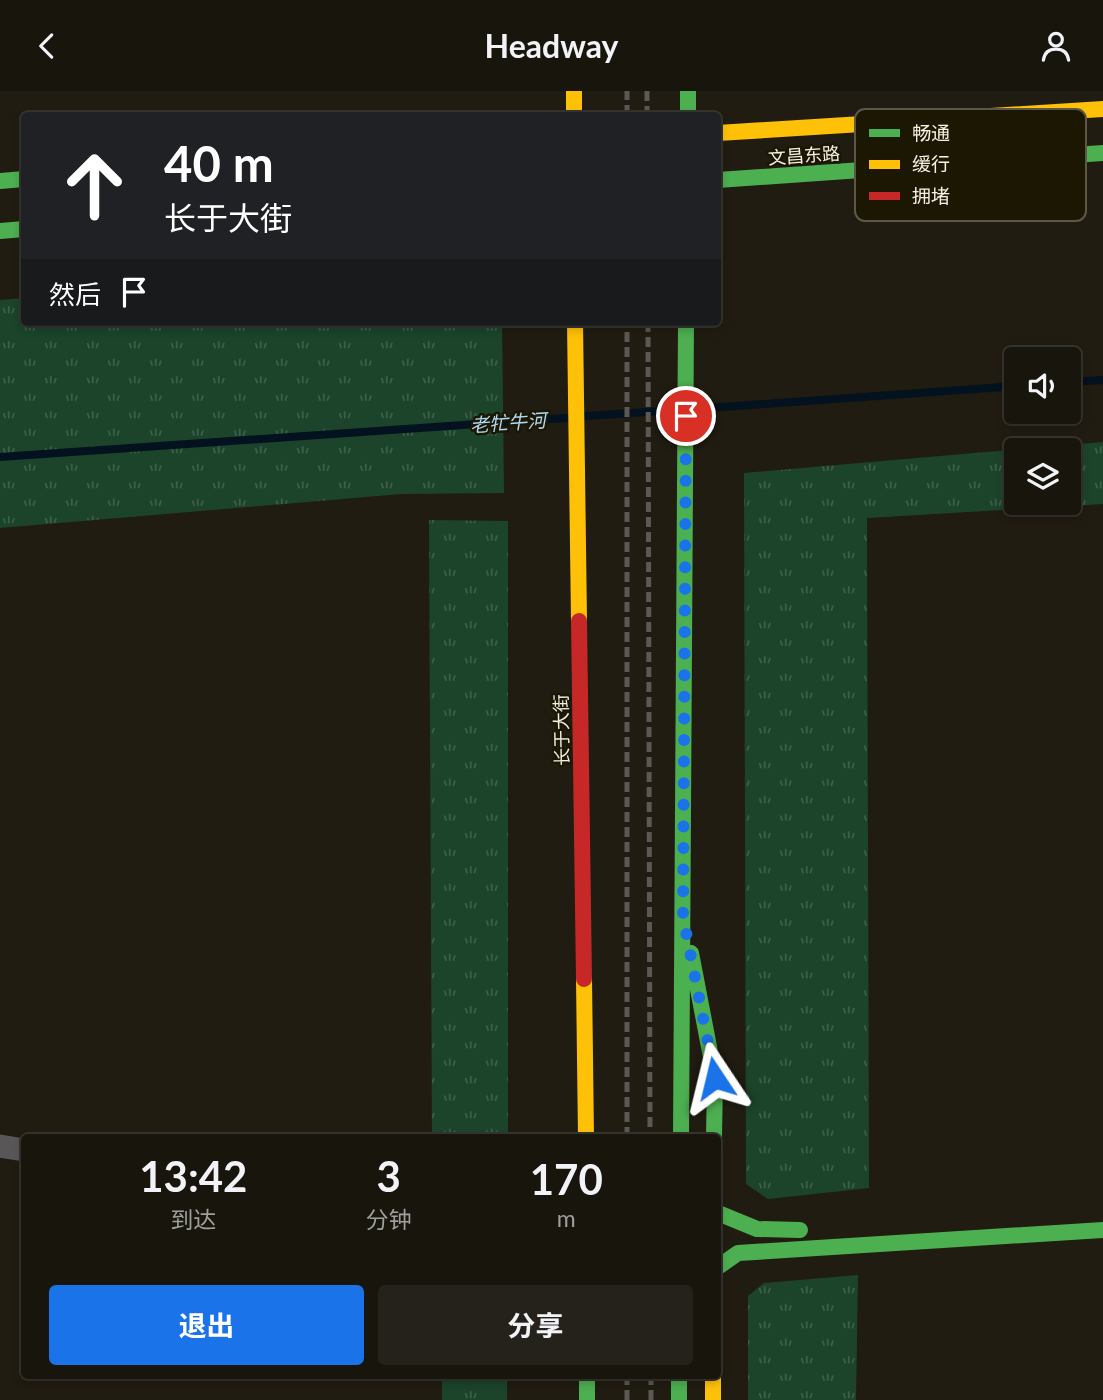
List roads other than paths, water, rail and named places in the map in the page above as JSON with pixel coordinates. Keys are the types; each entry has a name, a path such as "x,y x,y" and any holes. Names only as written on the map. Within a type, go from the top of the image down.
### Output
{"main road":[{"path":"574,91 574,112"},
{"path":"688,91 688,112"},
{"name":"文昌东路","path":"721,133 855,124"},
{"name":"文昌东路","path":"721,180 855,170"},
{"path":"0,181 21,179"},
{"path":"0,231 21,229"},
{"name":"长于大街","path":"575,326 586,1134"},
{"path":"681,1134 686,326"},
{"path":"683,917 715,1078 714,1134"},
{"path":"721,1215 740,1227 770,1232 812,1229"},
{"path":"721,1265 738,1253 1103,1230"},
{"path":"587,1379 587,1400"},
{"path":"679,1379 679,1400"},
{"path":"713,1379 713,1400"}],"street":[{"path":"0,1146 21,1150"}],"waterway":[{"name":"老牤牛河","path":"1081,381 1103,380"},
{"name":"老牤牛河","path":"694,409 1004,387"},
{"name":"老牤牛河","path":"586,416 678,410"},
{"name":"老牤牛河","path":"0,457 566,418"}],"railway":[{"path":"627,91 627,112"},
{"path":"647,91 647,112"},
{"path":"627,326 627,1134"},
{"path":"648,326 650,1134"},
{"path":"627,1379 627,1400"},
{"path":"651,1379 651,1400"}]}
